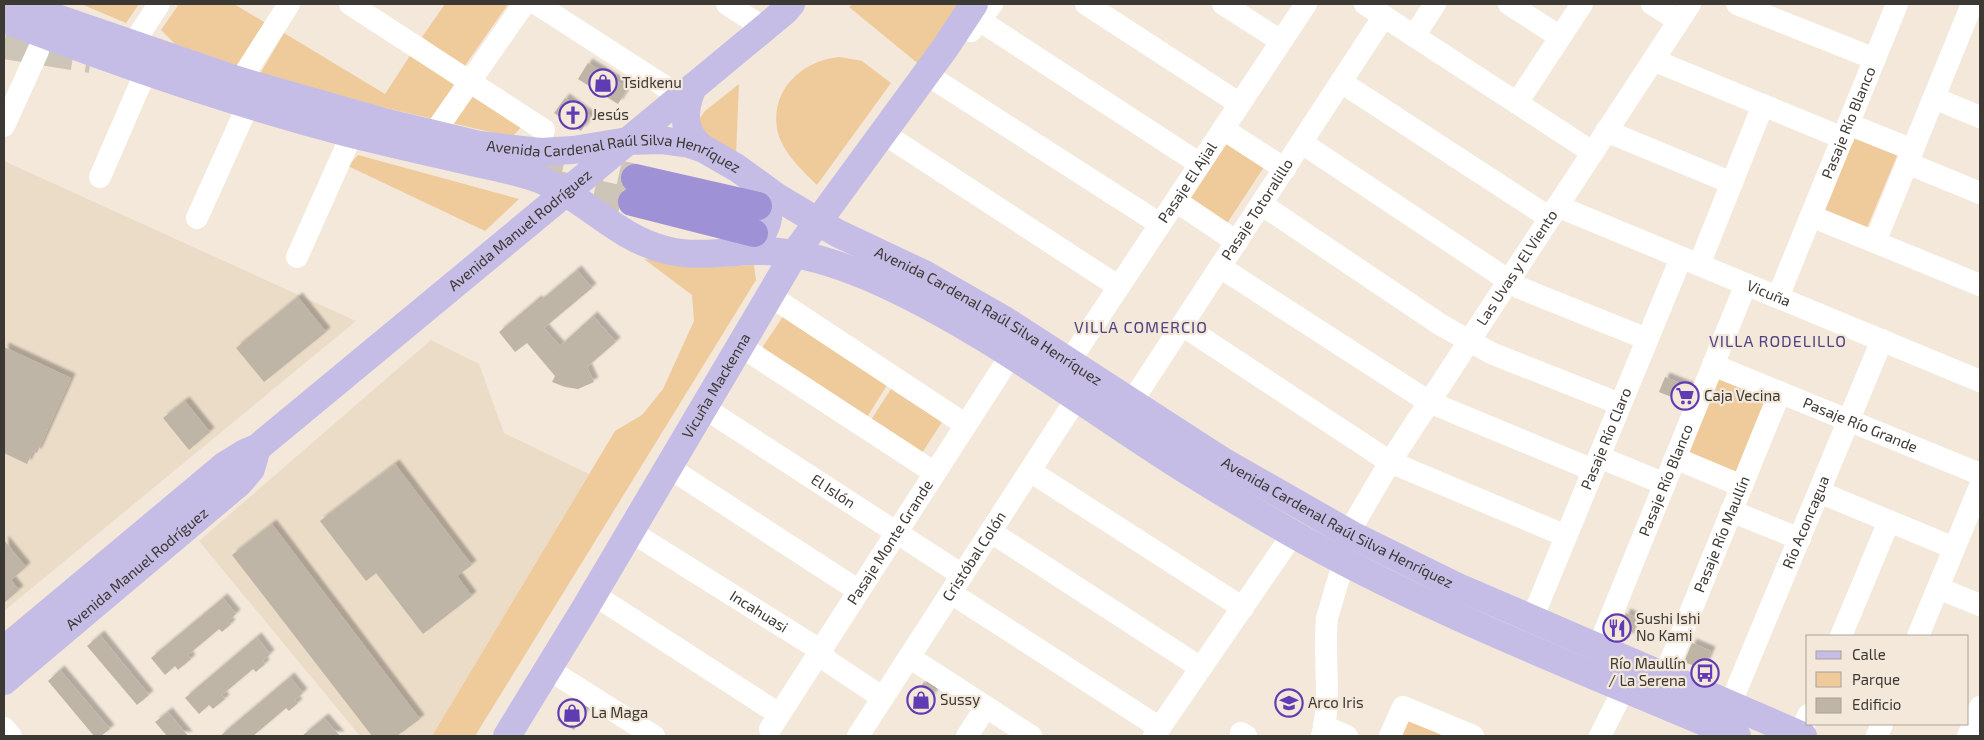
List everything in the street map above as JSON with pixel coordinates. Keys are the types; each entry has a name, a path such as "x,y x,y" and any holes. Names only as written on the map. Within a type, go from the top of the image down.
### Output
{"highway":[{"path":"749,242 634,190 700,191 760,196"}],"main road":[{"name":"Avenida Cardenal Raúl Silva Henríquez","path":"16,4 137,57"},
{"name":"Avenida Cardenal Raúl Silva Henríquez","path":"62,4 137,57"},
{"name":"Vicuña Mackenna","path":"507,736 795,253 945,48 982,9"},
{"name":"Avenida Manuel Rodríguez","path":"4,650 224,466 244,453 257,448 785,12"},
{"name":"Avenida Cardenal Raúl Silva Henríquez","path":"4,20 137,57 244,93 352,134 524,174 545,181 565,192 620,231 649,245 673,251 698,254 749,242 829,263 873,279 944,315 1011,355 1079,379 1131,402 1232,468 1352,535 1458,587 1598,648 1631,676 1664,677 1730,705 1803,729"},
{"name":"Avenida Cardenal Raúl Silva Henríquez","path":"4,40 38,51 76,59 137,57"},
{"path":"687,92 686,124 692,138 704,149"},
{"name":"Avenida Cardenal Raúl Silva Henríquez","path":"244,93 500,148 540,152 581,149 628,141 670,140 704,149 737,168 760,196 818,222 966,297 1006,320 1202,480 1293,534 1344,562 1445,610 1631,676 1736,736"},
{"path":"749,242 760,238 768,219 769,205 760,196"},
{"name":"Avenida Manuel Rodríguez","path":"4,681 239,483 251,469 257,448"},
{"path":"73,592 74,621"}],"street":[{"path":"100,177 137,57 159,4"},
{"path":"198,218 244,93 289,4"},
{"path":"350,4 544,130"},
{"path":"434,133 524,4"},
{"path":"537,4 687,92"},
{"path":"727,4 785,12"},
{"path":"1086,4 1240,104"},
{"path":"1223,4 1281,42"},
{"name":"Pasaje El Ajial","path":"1079,379 1119,288 1306,4"},
{"path":"1365,4 1592,152"},
{"path":"1414,36 1435,4"},
{"path":"1509,4 1560,37"},
{"path":"1517,103 1582,4"},
{"path":"1652,4 1684,12"},
{"path":"1737,4 1875,58"},
{"name":"Pasaje Río Blanco","path":"1778,297 1897,4"},
{"path":"1875,242 1972,4"},
{"path":"982,9 1200,164"},
{"name":"Las Uvas y El Viento","path":"1323,731 1327,696 1325,635 1327,618 1356,520 1390,462 1684,12"},
{"name":"Pasaje Totoralillo","path":"1131,402 1384,16"},
{"path":"4,126 38,51"},
{"path":"1653,60 1763,105 1845,131 1910,156 1980,193"},
{"path":"926,74 1160,224"},
{"name":"Vicuña","path":"1341,82 1553,212 1690,261 1979,378"},
{"path":"1934,98 1980,117"},
{"name":"Pasaje Río Claro","path":"1532,619 1647,339 1732,184 1763,105"},
{"path":"1223,129 1285,169"},
{"path":"1606,131 1732,184"},
{"path":"884,133 1119,288"},
{"path":"297,257 352,134"},
{"path":"1302,143 1531,293 1647,339"},
{"path":"1176,202 1237,242"},
{"path":"1261,204 1469,342 1491,353 1620,404"},
{"path":"1811,216 1980,285"},
{"path":"1220,267 1429,402 1596,464 1664,484"},
{"name":"Pasaje Río Blanco","path":"1598,648 1746,284"},
{"path":"769,295 966,425"},
{"path":"1182,325 1390,462 1566,536"},
{"name":"Río Aconcagua","path":"1730,705 1882,340"},
{"path":"739,345 935,473"},
{"name":"Pasaje Monte Grande","path":"593,594 775,722 1011,355"},
{"name":"Pasaje Río Grande","path":"1713,365 1980,474"},
{"name":"Cristóbal Colón","path":"858,736 1030,471 1079,379"},
{"name":"Pasaje Río Maullín","path":"1664,677 1780,392"},
{"name":"El Islón","path":"703,406 897,532 957,584 1157,732"},
{"path":"1675,458 1742,486"},
{"path":"668,467 859,591"},
{"path":"1030,471 1243,608"},
{"path":"1918,635 1980,486"},
{"path":"1819,492 1954,548"},
{"path":"1732,511 1800,539"},
{"path":"1841,635 1889,521"},
{"name":"Incahuasi","path":"630,531 812,644 829,662 883,698"},
{"path":"991,532 1201,668"},
{"path":"1157,732 1293,534"},
{"path":"1938,588 1980,605"},
{"path":"909,657 1031,736"},
{"path":"548,669 654,736"},
{"path":"1600,736 1631,676"},
{"path":"967,736 986,707"},
{"path":"1390,736 1403,707 1473,736"},
{"path":"1968,736 1980,707"},
{"path":"4,728 11,736"},
{"path":"1323,731 1347,736"}],"shaded area":[{"path":"4,161 356,321 4,611"},
{"path":"431,340 479,364 504,433 589,474 432,736 360,736 199,541"}],"green space":[{"path":"81,4 139,4 126,23"},
{"path":"179,4 234,4 269,25 244,68 175,44 161,30"},
{"path":"445,4 508,4 464,67 422,37"},
{"path":"853,4 969,4 921,66 849,7"},
{"path":"284,33 385,94 413,51 523,125 512,137 377,106 260,74"},
{"path":"840,57 862,61 891,83 817,185 794,161 781,141 776,118 778,104 783,91 801,71 826,59"},
{"path":"739,84 736,155 709,143 698,121 705,111"},
{"path":"1849,132 1899,151 1866,230 1819,211"},
{"path":"1226,142 1264,167 1224,228 1186,204"},
{"path":"358,155 519,199 485,231 348,166"},
{"path":"644,259 718,267 754,265 756,280 475,736 432,736 615,431 642,415 663,389 694,321 692,295"},
{"path":"784,315 889,382 864,422 758,354"},
{"path":"1718,376 1770,396 1739,475 1687,454"},
{"path":"891,389 942,422 920,456 869,423"},
{"path":"1410,710 1469,736 1399,736"}],"building":[{"name":"Tsidkenu","path":"588,63 628,88 618,104 578,79"},
{"name":"Jesús","path":"565,98 591,117 581,131 554,113"},
{"path":"577,270 592,288 544,328 560,346 593,316 616,342 587,367 594,382 578,389 552,382 555,376 527,343 515,352 499,332"},
{"path":"298,297 326,332 264,382 236,348"},
{"path":"4,347 71,378 37,453 33,451 27,464 4,453"},
{"path":"1665,377 1690,387 1684,402 1659,392"},
{"path":"185,401 210,432 189,450 163,418"},
{"path":"395,464 472,565 457,576 472,596 423,634 376,573 366,581 320,521"},
{"path":"272,524 420,719 397,736 372,736 232,555"},
{"path":"4,540 26,567 11,580 19,590 4,603"},
{"path":"223,598 236,614 228,621 231,624 222,632 219,629 188,655 191,659 178,670 175,666 165,675 151,658"},
{"path":"1626,613 1637,618 1629,638 1618,633"},
{"path":"100,635 149,695 137,705 87,646"},
{"path":"257,637 270,654 263,661 265,664 256,672 253,669 222,695 225,699 213,709 209,705 199,714 185,698"},
{"path":"1692,643 1711,651 1703,669 1684,662"},
{"path":"60,670 110,729 101,736 94,736 48,681"},
{"path":"290,677 303,693 295,700 298,703 289,711 286,708 253,736 220,736"},
{"path":"924,682 936,690 923,708 911,700"},
{"path":"571,699 587,709 574,730 557,720"},
{"path":"168,712 188,736 167,736 155,722"},
{"path":"324,718 340,736 302,736"}],"tunnel":[{"path":"4,45 91,59"},
{"path":"537,156 635,178"},
{"path":"553,184 632,202"}],"place":[{"name":"Tsidkenu","path":"603,83"},
{"name":"Jesús","path":"573,115"},
{"name":"Caja Vecina","path":"1685,396"},
{"name":"Sushi Ishi No Kami","path":"1617,628"},
{"name":"Río Maullín / La Serena","path":"1705,673"},
{"name":"Sussy","path":"921,700"},
{"name":"Arco Iris","path":"1289,703"},
{"name":"La Maga","path":"572,713"}],"district":[{"name":"VILLA COMERCIO","path":"1141,327"},
{"name":"VILLA RODELILLO","path":"1778,341"}]}
